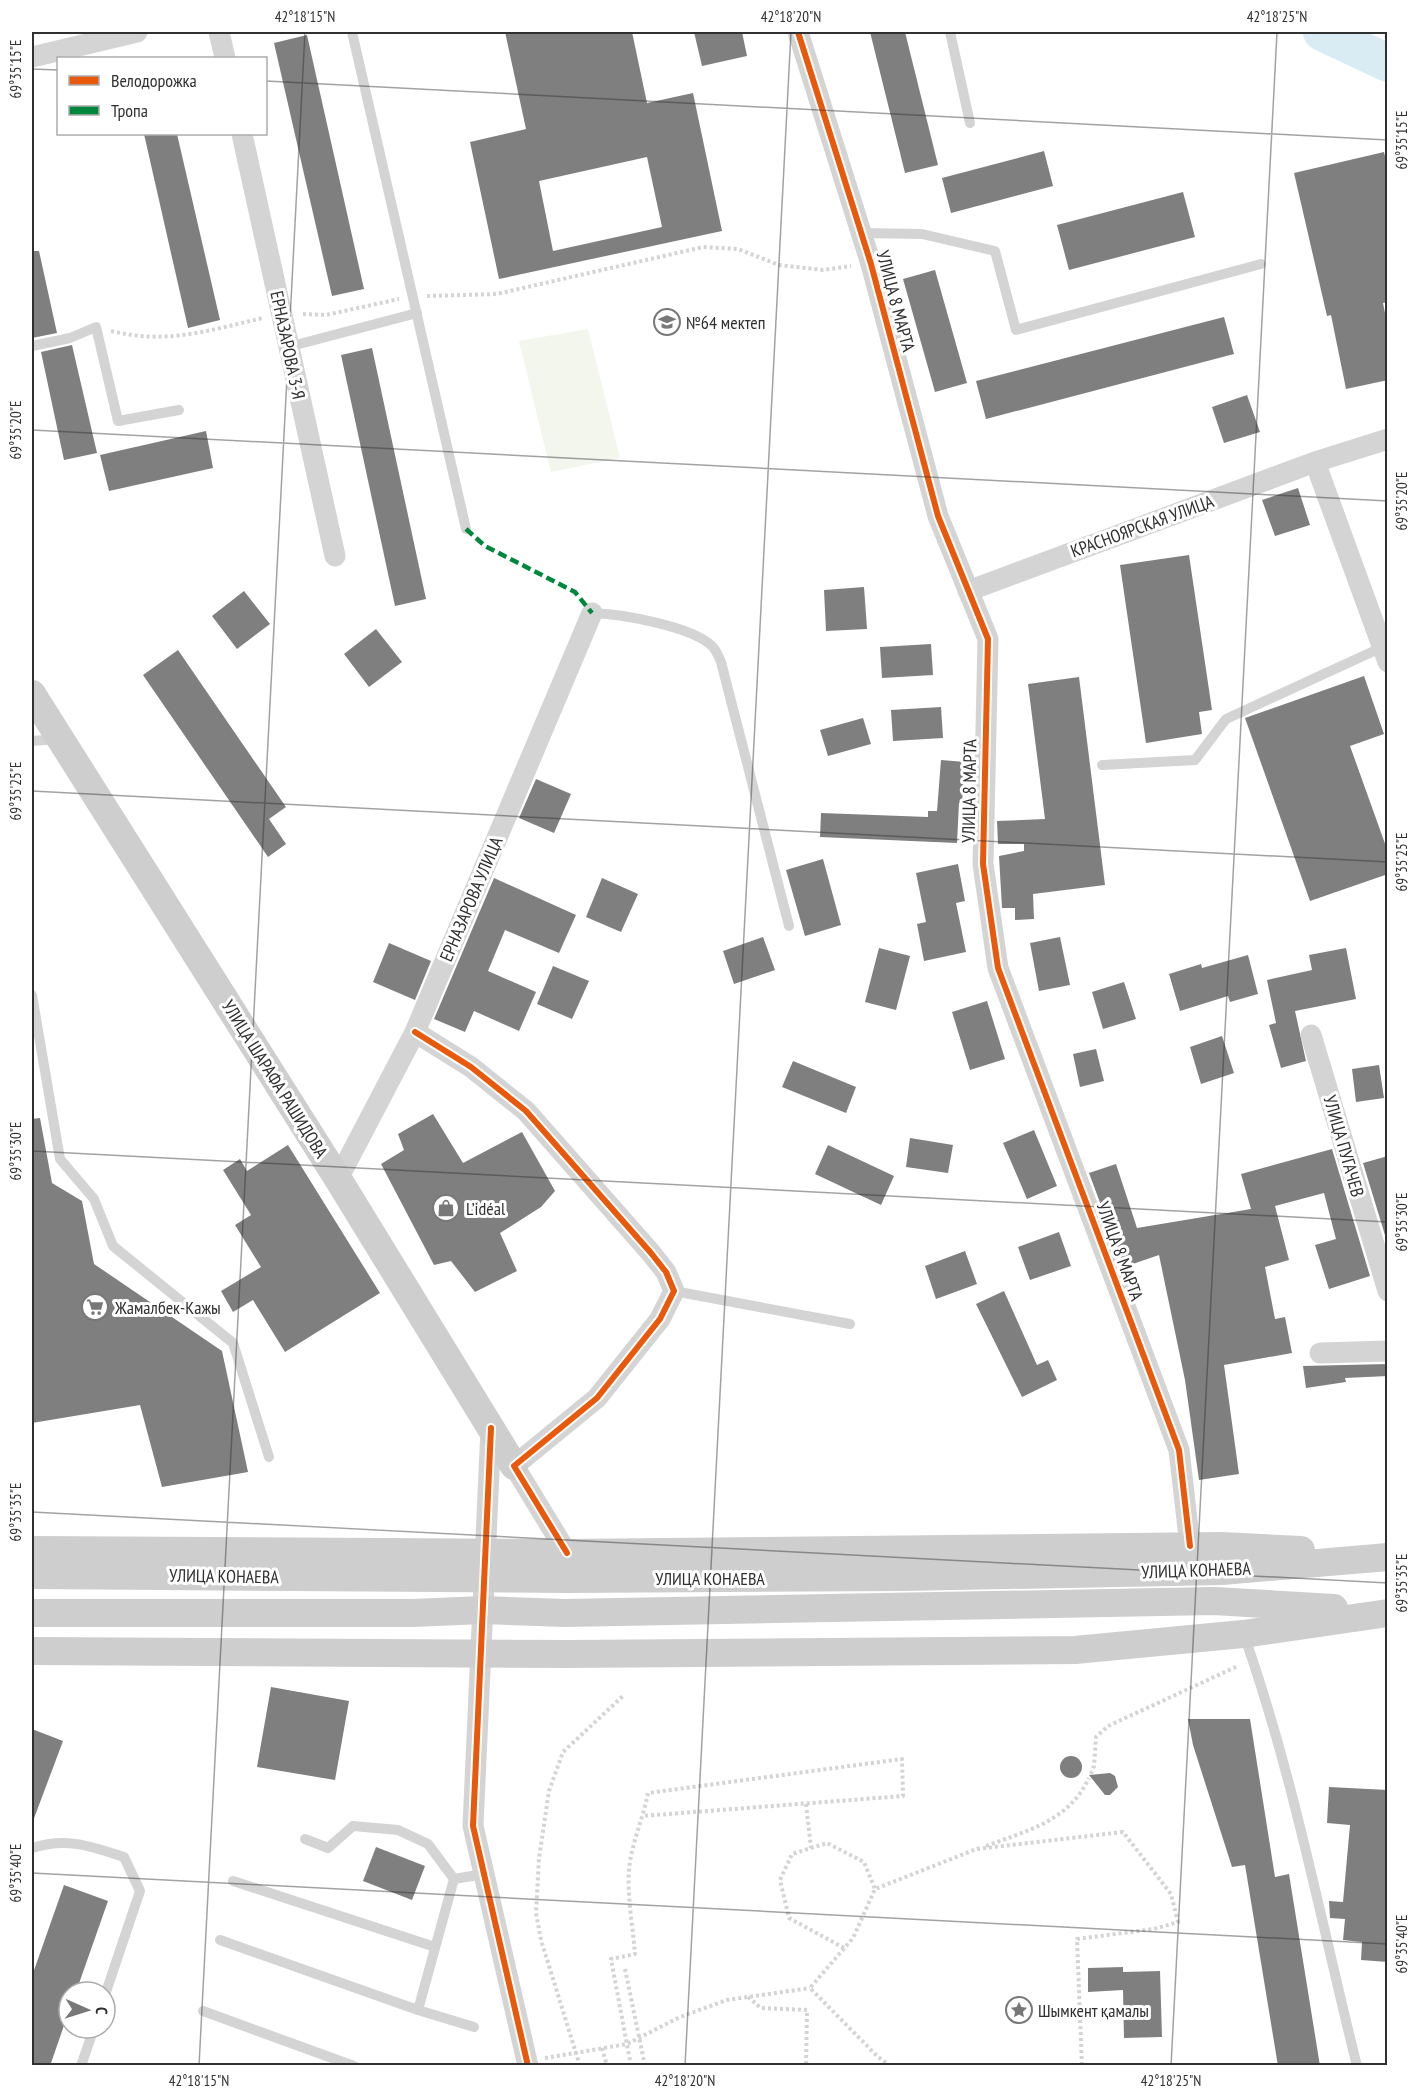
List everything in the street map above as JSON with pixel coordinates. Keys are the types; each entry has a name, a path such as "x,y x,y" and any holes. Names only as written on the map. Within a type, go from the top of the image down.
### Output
{"main road":[{"name":"УЛИЦА ШАРАФА РАШИДОВА","path":"32,694 338,1179 514,1466"},
{"path":"32,1550 484,1566 567,1553 1190,1546 1388,1555"},
{"name":"УЛИЦА КОНАЕВА","path":"32,1575 484,1566 903,1577 1222,1571 1388,1555"},
{"name":"УЛИЦА КОНАЕВА","path":"32,1613 482,1610 565,1613 1214,1602 1388,1612"},
{"name":"УЛИЦА КОНАЕВА","path":"32,1651 568,1654 1248,1647 1388,1612"}],"street":[{"path":"32,57 136,32"},
{"path":"219,32 225,57"},
{"name":"УЛИЦА 8 МАРТА","path":"798,32 871,264 938,516 988,639 982,864 998,968 1179,1450 1190,1546"},
{"name":"ЕРНАЗАРОВА 3-Я","path":"242,135 335,556"},
{"name":"КРАСНОЯРСКАЯ УЛИЦА","path":"968,591 1315,462 1388,439"},
{"path":"1315,462 1379,643 1388,662"},
{"name":"ЕРНАЗАРОВА УЛИЦА","path":"338,1179 415,1032 592,614"},
{"path":"415,1032 471,1067 525,1111 651,1253 666,1272 674,1291 660,1319 597,1398 514,1466 567,1553"},
{"name":"УЛИЦА ПУГАЧЕВ","path":"1311,1035 1388,1291"},
{"path":"1320,1353 1388,1351"},
{"path":"491,1428 473,1826 527,2063"}],"lane":[{"path":"352,32 466,530"},
{"path":"950,32 970,123"},
{"path":"862,233 922,234 995,251 1016,330 1261,264"},
{"path":"288,347 417,313"},
{"path":"32,346 70,338 96,327 118,421 179,410"},
{"path":"592,614 628,615 701,638 714,647 721,662 789,926"},
{"path":"1102,765 1195,760 1226,719 1374,651 1379,643"},
{"path":"32,741 60,739"},
{"path":"32,994 60,1159 94,1199 113,1246 233,1343 269,1457"},
{"path":"674,1291 850,1324"},
{"path":"1248,1647 1282,1763 1357,2066"},
{"path":"305,1839 328,1848 353,1826 398,1830 428,1844 454,1879"},
{"path":"32,1848 45,1843 79,1842 123,1857 140,1891 110,1980"},
{"path":"454,1879 484,1874"},
{"path":"418,2010 454,1879"},
{"path":"233,1881 435,1947"},
{"path":"220,1940 418,2010 474,2027"},
{"path":"203,2011 354,2066"},
{"path":"81,2066 90,2040"}],"path":[{"path":"96,327 127,335 194,336 282,314 326,315 413,296 497,294 703,247 738,249 779,265 801,268 823,270 871,264"},
{"path":"527,2063 627,2044 680,2017 727,2000 810,1988 853,1938 875,1889 1043,1825 1067,1809 1081,1795 1094,1766 1096,1737 1108,1726 1248,1647"},
{"path":"580,2066 541,1940 536,1913 539,1858 549,1791 563,1752 624,1695"},
{"path":"631,2066 611,1959 635,1954 629,1870 642,1816 648,1793 902,1760 903,1796 642,1816"},
{"path":"806,1804 811,1848"},
{"path":"977,1849 1123,1832 1171,1894 1178,1923 1154,1929 1077,1939 1082,2066"},
{"path":"844,1948 789,1918 780,1880 792,1854 827,1843 864,1862 875,1889"},
{"path":"626,1969 645,2066"},
{"path":"810,1988 878,2057 891,2066"},
{"path":"747,1996 761,2008 807,2010 806,2066"},
{"path":"602,2048 607,2066"}],"shaded area":[{"path":"588,329 620,458 551,472 519,341"}],"building":[{"path":"505,32 632,32 647,103 693,93 722,231 499,279 470,142 526,129","holes":["647,157 662,227 553,251 539,181"]},
{"path":"694,32 742,32 747,56 702,66"},
{"path":"870,32 905,32 938,165 905,173"},
{"path":"307,35 364,289 332,296 274,43"},
{"path":"144,135 177,135 220,320 188,328"},
{"path":"1044,151 1053,186 951,213 942,178"},
{"path":"1384,152 1388,169 1388,302 1383,303 1388,328 1388,380 1346,389 1331,315 1327,316 1294,173"},
{"path":"1183,192 1195,237 1069,270 1057,225"},
{"path":"32,251 39,251 57,333 32,338"},
{"path":"935,270 967,383 935,392 903,279"},
{"path":"1224,317 1234,354 986,419 976,381"},
{"path":"72,345 97,453 64,460 41,352"},
{"path":"372,348 426,599 395,606 341,355"},
{"path":"1247,395 1260,432 1224,443 1212,407"},
{"path":"206,431 213,468 109,491 100,455"},
{"path":"1298,488 1310,525 1275,536 1262,500"},
{"path":"1189,555 1212,710 1199,712 1202,734 1146,743 1120,565"},
{"path":"864,587 867,629 826,631 824,590"},
{"path":"244,591 270,624 237,649 212,616"},
{"path":"376,629 402,662 369,687 344,654"},
{"path":"931,644 933,675 882,678 880,647"},
{"path":"178,650 286,807 269,819 286,844 268,857 143,675"},
{"path":"1364,676 1384,734 1350,746 1388,852 1388,874 1310,901 1245,718"},
{"path":"1079,677 1105,885 1033,894 1034,919 1015,920 1015,908 1002,908 999,856 1024,851 1024,844 998,844 997,821 1045,819 1028,684"},
{"path":"941,707 943,738 893,741 891,710"},
{"path":"863,718 871,744 828,756 820,730"},
{"path":"941,760 965,762 962,803 959,803 957,843 820,837 821,813 928,817 928,811 937,811"},
{"path":"536,779 571,794 554,833 519,818"},
{"path":"823,859 841,925 805,936 786,870"},
{"path":"958,864 965,901 956,903 966,952 924,961 917,924 926,922 916,873"},
{"path":"494,878 576,915 559,953 505,930 488,971 536,992 519,1031 474,1011 465,1032 434,1019"},
{"path":"602,878 638,894 621,932 586,917"},
{"path":"763,937 775,970 734,984 723,951"},
{"path":"1060,937 1070,985 1039,991 1030,943"},
{"path":"389,943 431,961 415,1000 373,982"},
{"path":"879,948 910,956 896,1010 865,1002"},
{"path":"1346,948 1356,999 1295,1011 1306,1061 1281,1068 1269,1025 1276,1023 1267,980 1312,970 1309,955"},
{"path":"1248,955 1258,994 1230,1002 1228,996 1180,1011 1169,974 1201,964 1202,968"},
{"path":"553,966 589,981 572,1019 537,1004"},
{"path":"1124,982 1136,1019 1103,1029 1092,992"},
{"path":"987,1001 1005,1059 970,1070 952,1012"},
{"path":"1222,1036 1234,1073 1201,1084 1190,1047"},
{"path":"1096,1049 1104,1081 1080,1087 1073,1054"},
{"path":"793,1061 856,1087 846,1113 782,1087"},
{"path":"1379,1065 1384,1098 1356,1102 1352,1069"},
{"path":"433,1114 463,1163 522,1132 555,1191 541,1207 500,1233 517,1271 475,1292 451,1261 434,1265 381,1164 404,1150 398,1134"},
{"name":"Жамалбек-Кажы","path":"40,1118 52,1183 82,1201 94,1264 222,1351 248,1472 162,1487 140,1405 32,1423 32,1119"},
{"path":"1034,1130 1057,1186 1027,1199 1003,1143"},
{"path":"910,1138 953,1145 948,1173 906,1167"},
{"path":"288,1145 380,1293 285,1352 253,1300 233,1312 221,1291 261,1267 235,1225 251,1215 223,1170 240,1159 247,1171"},
{"path":"828,1145 894,1176 881,1205 815,1174"},
{"path":"1332,1149 1370,1276 1329,1289 1315,1245 1336,1239 1324,1193 1275,1206 1289,1260 1265,1267 1275,1319 1285,1317 1292,1353 1224,1365 1239,1474 1199,1480 1185,1380 1159,1255 1124,1267 1089,1173 1116,1164 1137,1228 1251,1209 1241,1174"},
{"path":"1388,1156 1388,1245 1363,1163"},
{"path":"1059,1232 1071,1266 1030,1280 1018,1247"},
{"path":"965,1251 977,1284 936,1299 925,1266"},
{"path":"1004,1291 1037,1365 1048,1360 1057,1380 1022,1397 976,1304"},
{"path":"1388,1364 1388,1376 1345,1378 1346,1382 1306,1388 1303,1366"},
{"path":"271,1687 349,1701 335,1780 257,1767"},
{"path":"1188,1719 1250,1719 1275,1877 1289,1874 1320,2066 1278,2066 1245,1865 1232,1867 1193,1745"},
{"path":"32,1729 63,1741 33,1821 32,1821"},
{"path":"1071,1756 1079,1759 1082,1767 1079,1775 1071,1778 1063,1775 1060,1767 1063,1759"},
{"path":"1110,1773 1115,1776 1118,1787 1110,1795 1105,1795 1089,1775"},
{"path":"1329,1787 1388,1790 1388,1962 1361,1960 1362,1942 1343,1940 1345,1919 1330,1918 1329,1901 1343,1902 1350,1825 1327,1823"},
{"path":"376,1847 425,1866 412,1900 363,1881"},
{"path":"64,1885 108,1901 80,1980 57,1980 57,2040 59,2040 50,2066 32,2066 32,1976"},
{"path":"1123,1967 1123,1972 1160,1971 1162,2037 1124,2038 1123,1990 1088,1992 1088,1968"}],"waterway":[{"path":"1322,32 1388,63"}],"marked path":[{"path":"466,529 485,546 575,592 592,613"}],"cycle path":[{"path":"798,32 871,264 938,516 988,639 983,864 998,968 1179,1450 1190,1546"},
{"path":"415,1032 471,1067 526,1111 651,1253 666,1272 674,1291 660,1319 597,1398 514,1466 567,1553"},
{"path":"491,1428 473,1826 528,2066"}],"place":[{"name":"№64 мектеп","path":"667,322"},
{"name":"L’idéal","path":"446,1208"},
{"name":"Жамалбек-Кажы","path":"95,1307"},
{"name":"Шымкент қамалы","path":"1019,2010"}]}
